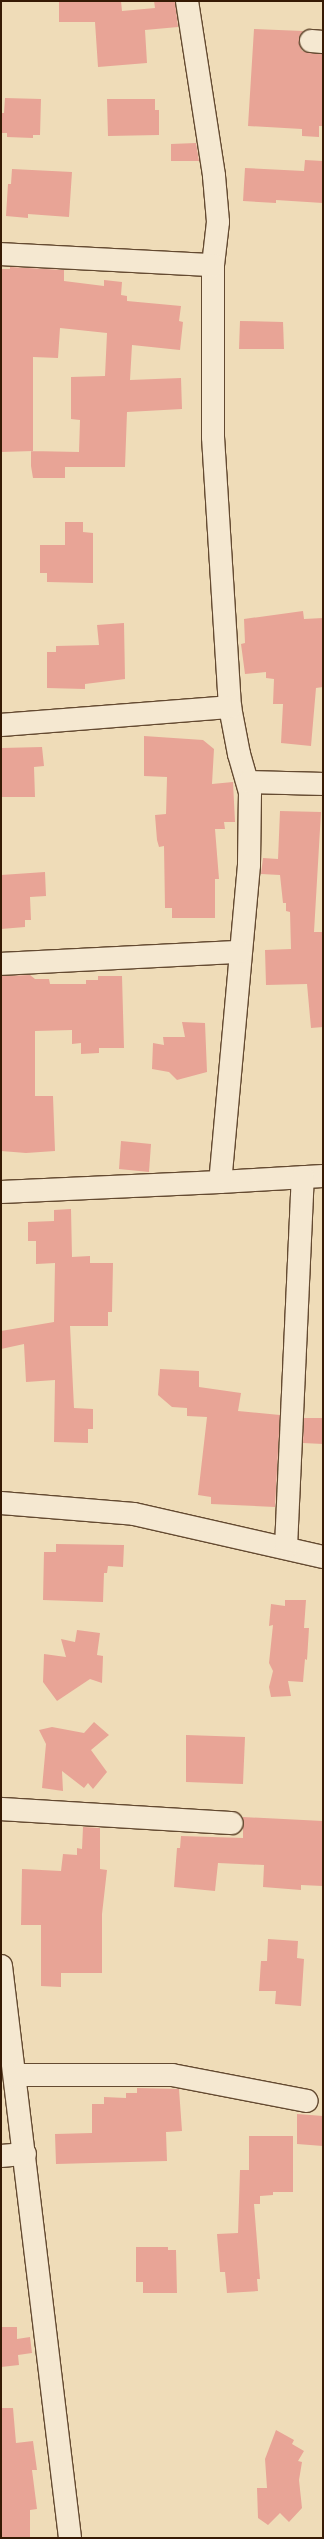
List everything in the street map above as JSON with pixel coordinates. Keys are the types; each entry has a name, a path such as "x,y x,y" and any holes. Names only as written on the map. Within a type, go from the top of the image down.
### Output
{"street":[{"path":"187,1 214,176 218,222 213,265 213,438 230,707 239,754 249,782 249,865 220,1182"},
{"path":"1,254 213,265"},
{"path":"1,725 230,707"},
{"path":"249,782 323,784"},
{"path":"1,964 240,952"},
{"path":"1,1192 220,1182 313,1176 286,1547"},
{"path":"1,1503 134,1514 286,1547 323,1557"},
{"path":"1,1809 232,1823"},
{"path":"1,1966 25,2154 70,2538"},
{"path":"15,2075 172,2076 307,2101"},
{"path":"1,2156 25,2154"}],"building":[{"path":"59,1 121,1 122,11 155,8 154,1 175,1 178,27 145,30 147,63 98,67 95,22 59,22"},
{"path":"254,29 303,31 299,40 302,51 323,54 323,126 319,126 319,137 302,136 302,129 248,126"},
{"path":"5,98 41,99 40,135 33,135 33,138 7,137 7,133 1,133 1,113 4,113"},
{"path":"107,99 155,99 155,110 159,110 159,135 108,136"},
{"path":"196,143 199,161 171,161 171,144"},
{"path":"305,160 323,161 323,203 276,200 276,203 243,201 245,168 304,171"},
{"path":"12,169 72,172 69,217 28,214 28,218 6,216 8,184 11,184"},
{"path":"10,267 64,270 64,281 104,286 104,280 122,282 121,295 127,296 127,301 181,306 179,321 183,322 180,350 132,345 130,380 181,378 182,409 127,412 125,467 65,467 65,478 33,478 31,451 1,452 1,269 10,269","holes":["60,328 107,333 105,376 71,377 71,419 80,420 79,452 32,451 33,357 58,358"]},
{"path":"240,321 283,322 284,349 239,349"},
{"path":"65,522 83,522 83,532 93,533 93,583 47,582 47,573 40,573 40,545 65,545"},
{"path":"303,611 304,619 323,618 323,687 316,688 311,746 281,743 283,704 273,704 274,679 266,678 266,672 245,674 241,644 245,643 244,619"},
{"path":"124,623 125,679 85,684 85,689 47,688 47,652 56,652 56,646 99,645 97,625"},
{"path":"144,736 203,740 214,749 212,784 233,782 235,822 224,822 225,829 215,829 219,879 215,879 215,918 172,918 172,908 165,908 164,846 159,847 155,815 166,814 167,777 144,776"},
{"path":"42,747 44,766 34,767 35,797 1,797 2,748"},
{"path":"280,811 321,812 314,932 323,932 323,1027 311,1028 307,984 266,985 265,950 291,949 290,912 286,911 286,903 283,903 280,875 261,874 263,858 278,859"},
{"path":"45,872 46,896 30,897 31,920 25,920 25,927 1,929 1,875"},
{"path":"30,975 35,979 49,979 50,984 86,984 86,980 98,980 98,976 122,976 124,1048 99,1048 99,1053 81,1054 81,1043 72,1044 72,1030 35,1031 35,1096 53,1096 55,1151 26,1153 1,1151 1,976"},
{"path":"182,1022 205,1023 207,1072 177,1080 169,1072 152,1069 153,1043 164,1045 163,1037 185,1037"},
{"path":"121,1141 151,1144 149,1172 119,1169"},
{"path":"71,1209 72,1257 90,1256 90,1263 113,1263 112,1312 108,1312 108,1326 70,1326 74,1408 93,1409 93,1429 88,1429 88,1443 54,1442 55,1380 26,1382 24,1344 1,1349 1,1331 54,1322 55,1263 36,1264 36,1241 28,1241 28,1222 54,1221 54,1210"},
{"path":"160,1369 199,1371 199,1387 241,1393 238,1411 280,1415 275,1507 211,1504 211,1497 198,1495 207,1417 187,1416 187,1408 172,1407 158,1395"},
{"path":"304,1418 323,1418 323,1444 303,1443"},
{"path":"56,1544 124,1545 123,1567 108,1566 107,1573 104,1573 103,1602 43,1600 44,1552 56,1552"},
{"path":"285,1600 306,1600 304,1628 309,1628 307,1660 305,1659 303,1682 288,1681 291,1696 271,1697 269,1687 273,1671 269,1663 273,1625 269,1626 271,1604 285,1606"},
{"path":"77,1630 100,1633 97,1655 103,1656 102,1683 90,1679 57,1701 43,1682 44,1654 66,1657 61,1639 75,1642"},
{"path":"94,1722 109,1735 91,1750 107,1772 93,1789 88,1783 84,1788 62,1771 63,1791 42,1788 46,1744 39,1730 52,1727 84,1733"},
{"path":"186,1735 245,1737 243,1784 186,1782"},
{"path":"243,1817 323,1821 323,1886 301,1885 301,1890 263,1887 264,1865 218,1863 215,1891 174,1887 177,1848 180,1848 181,1836 243,1838"},
{"path":"83,1827 100,1828 100,1869 107,1870 102,1914 102,1973 61,1973 61,1987 41,1986 41,1925 21,1925 22,1869 61,1871 63,1854 77,1855 77,1848 82,1849"},
{"path":"268,1939 298,1941 297,1958 304,1959 301,2006 275,2004 276,1991 259,1991 261,1961 267,1961"},
{"path":"137,2088 179,2089 182,2131 166,2132 167,2161 56,2164 55,2134 92,2133 92,2104 104,2104 104,2097 126,2098 126,2093 137,2093"},
{"path":"297,2114 323,2116 323,2146 297,2144"},
{"path":"249,2136 293,2136 293,2192 273,2192 273,2195 260,2196 260,2204 254,2204 260,2279 257,2279 258,2291 227,2293 225,2272 220,2272 217,2234 238,2233 240,2170 249,2170"},
{"path":"136,2247 168,2247 168,2250 176,2250 177,2293 143,2293 143,2282 136,2282"},
{"path":"1,2327 17,2327 17,2339 30,2337 32,2353 18,2355 19,2365 1,2367"},
{"path":"1,2408 13,2408 16,2443 33,2441 37,2470 32,2470 37,2509 30,2510 30,2538 1,2538"},
{"path":"276,2430 294,2440 292,2444 304,2451 298,2461 302,2462 299,2480 302,2508 289,2522 280,2513 268,2525 258,2518 257,2488 267,2488 265,2459"}]}
